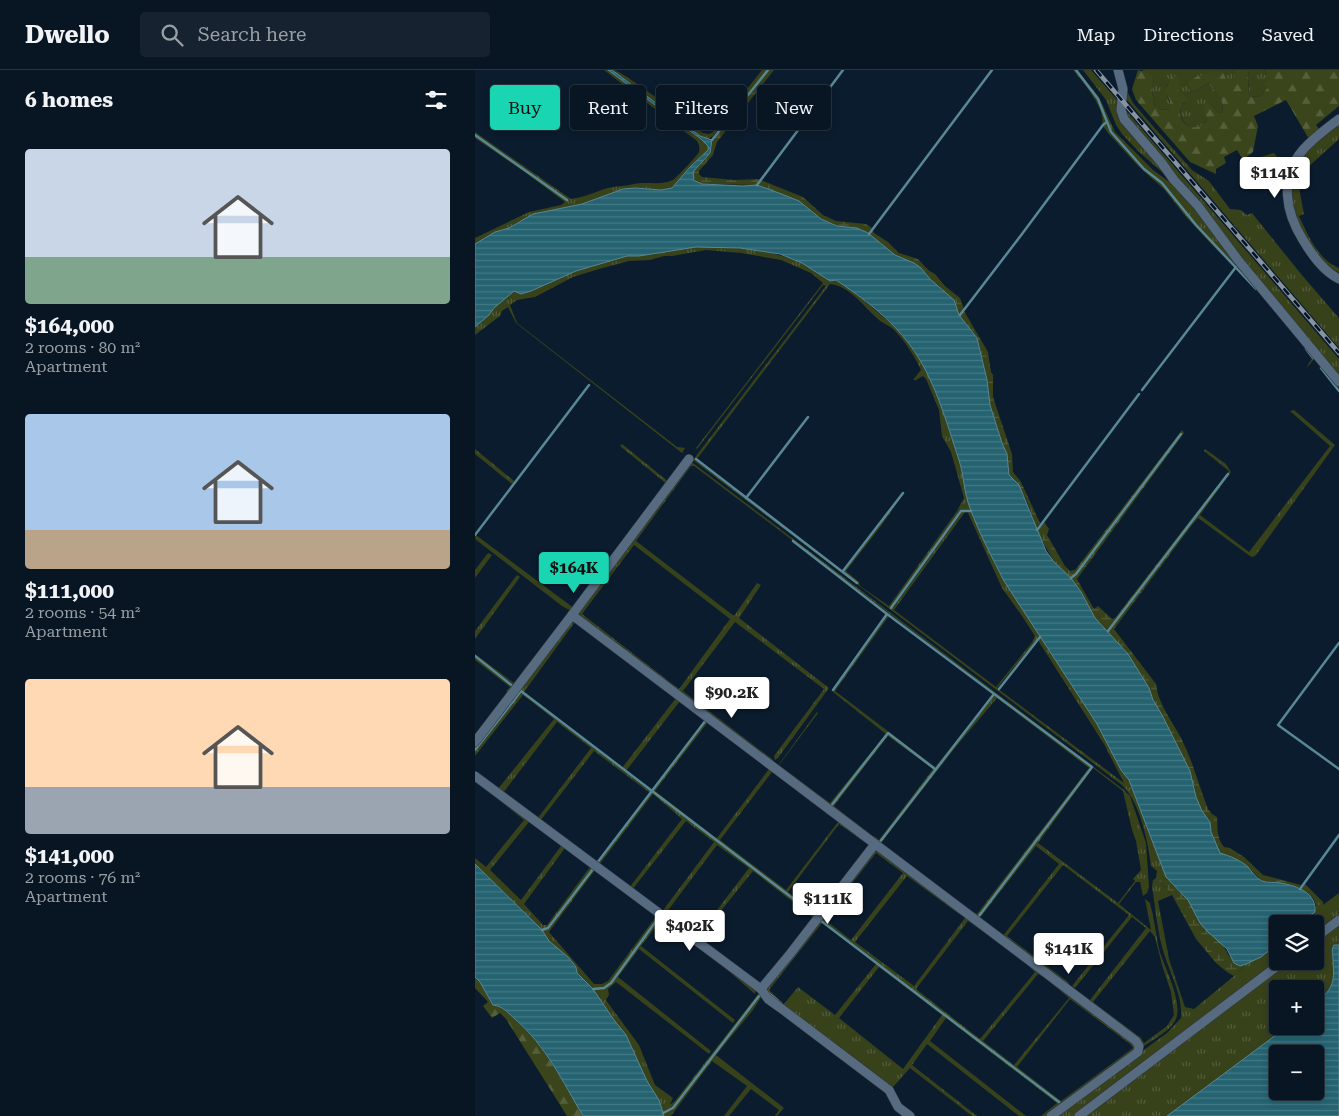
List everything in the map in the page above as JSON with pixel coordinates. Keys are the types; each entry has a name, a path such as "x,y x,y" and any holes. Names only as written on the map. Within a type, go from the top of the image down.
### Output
{"street":[{"path":"1118,70 1123,89 1121,110 1124,119 1198,206 1238,260 1339,382"},
{"path":"1339,118 1314,139 1298,157 1291,172 1287,195 1289,214 1305,244 1325,270 1339,279"},
{"path":"475,742 573,615 689,459"},
{"path":"573,615 1137,1042 1139,1046 1138,1052 1051,1116"},
{"path":"475,776 761,989 768,998 889,1090 898,1107 910,1116"},
{"path":"761,989 875,844"},
{"path":"1324,931 1339,920"},
{"path":"1079,1116 1272,970"}],"green space":[{"path":"604,70 608,70 628,85 624,85"},
{"path":"612,70 619,72 639,85 632,85"},
{"path":"762,70 767,70 747,94 747,89"},
{"path":"769,70 774,70 762,85 757,85"},
{"path":"1073,70 1076,70 1098,100 1106,122 1102,125 1103,119 1098,104"},
{"path":"1077,70 1099,97 1115,132 1153,170 1179,189 1315,358 1306,368 1313,357 1240,269 1196,224 1163,183 1145,169 1111,132 1098,98"},
{"path":"1083,70 1091,70 1119,102 1118,108 1163,173 1122,134 1116,125 1106,100"},
{"path":"1138,70 1151,74 1154,77 1152,92 1154,104 1161,110 1170,109 1170,101 1165,91 1172,76 1178,76 1179,92 1187,100 1183,103 1180,112 1181,117 1191,127 1202,125 1207,121 1203,108 1205,103 1210,103 1218,113 1222,112 1223,107 1219,96 1208,83 1193,92 1187,83 1196,77 1217,71 1223,73 1226,79 1231,80 1236,75 1236,70 1249,70 1249,96 1260,97 1268,87 1265,84 1267,74 1264,70 1339,70 1339,106 1316,125 1320,130 1309,139 1286,100 1254,116 1258,126 1253,152 1243,160 1237,150 1224,157 1226,163 1216,169 1216,174 1190,162 1136,100 1132,89"},
{"path":"1143,70 1236,70 1236,75 1232,80 1187,83 1193,92 1208,83 1219,96 1223,107 1222,112 1218,113 1210,103 1205,114 1207,121 1201,126 1195,127 1185,123 1180,113 1181,107 1185,102 1179,92 1179,83 1172,78 1167,86 1170,109 1161,110 1154,104 1152,92 1154,77 1142,72"},
{"path":"1249,70 1264,70 1267,74 1268,87 1260,97 1249,96"},
{"path":"757,85 757,91 747,104 747,98"},
{"path":"646,90 656,98 656,103 646,96"},
{"path":"1127,91 1133,103 1152,125 1192,170 1209,181 1230,209 1241,210 1247,215 1252,213 1339,318 1339,348 1127,100"},
{"path":"646,98 656,106 656,110 646,102"},
{"path":"1124,108 1339,359 1339,379 1128,122"},
{"path":"1106,124 1110,133 1143,169 1161,183 1234,268 1187,218 1164,189 1139,167 1108,133 1103,126"},
{"path":"1339,124 1339,139 1297,177 1304,214 1299,216 1314,246 1325,259 1339,268 1339,273 1327,265 1306,240 1294,210 1292,194 1293,178 1300,159 1310,148"},
{"path":"683,130 689,130 701,139 708,146 707,152 672,188 661,190 635,188 606,195 582,204 518,222 509,228 495,232 475,244 475,238 529,212 561,205 565,202 475,138 475,136 567,199 475,135 475,132 571,199 611,187 673,180 698,154 699,144"},
{"path":"692,130 699,130 709,134 718,130 708,139"},
{"path":"721,130 726,130 717,142 713,155 699,171 699,174 702,177 734,180 760,179 757,185 702,184 692,180 693,172 710,153 713,140"},
{"path":"1274,153 1287,168 1287,172 1286,179 1272,188 1259,165 1264,162 1261,157"},
{"path":"761,180 803,197 823,215 836,221 866,224 872,228 868,233 857,228 838,226 821,219 799,201 758,185"},
{"path":"872,229 874,233 888,242 899,253 918,259 960,298 964,309 959,315 954,300 930,279 921,268 895,255 869,234"},
{"path":"696,247 749,249 775,254 800,262 830,281 836,280 859,296 896,328 926,369 943,411 959,461 970,507 994,562 1004,581 1097,724 1129,780 1166,877 1157,879 1172,895 1158,901 1169,959 1185,1007 1194,1009 1246,964 1261,957 1269,950 1269,967 1077,1116 1053,1116 1167,1033 1181,1018 1180,1000 1162,947 1157,924 1152,886 1157,871 1151,866 1145,834 1134,801 1122,785 693,460 826,286 823,285 697,449 823,283 811,273 781,260 741,253 706,250 650,260 629,261 599,269 573,277 535,297 517,300 510,305 517,323 677,447 685,448 682,453 516,323 508,307 502,311 500,316 475,335 475,327 514,291 521,294 531,291 576,271 627,255 639,256","holes":["830,284 837,285 857,298 879,320 893,329 913,355 921,370 913,380 923,376 926,379 939,410 942,436 951,452 964,498 957,511 889,606 860,586 859,582 846,571 904,493 843,572 857,584 695,460","960,510 970,511 968,513 1002,588 1035,636 996,687 894,610 965,512 962,512 893,608 891,607","1038,638 1040,638 1039,642 1104,744 1124,783 997,688"]},
{"path":"964,311 988,352 993,375 993,397 1012,454 1013,472 1021,482 1040,523 1036,528 1026,500 1009,475 1007,454 990,405 987,380 977,338 960,316"},
{"path":"1294,410 1335,445 1256,555 1250,556 1198,518 1192,525 1189,522 1229,471 1204,451 1205,449 1226,464 1231,472 1200,515 1249,552 1330,446 1290,411"},
{"path":"1182,430 1184,433 1077,579 1094,609 1098,606 1112,619 1115,618 1189,522 1192,525 1114,629 1156,684 1163,706 1186,748 1208,809 1217,817 1221,843 1224,847 1230,848 1244,857 1263,875 1301,885 1299,888 1282,883 1262,881 1247,866 1232,857 1220,854 1211,832 1210,821 1202,811 1196,797 1194,785 1149,688 1128,654 1095,618 1071,578 1054,562 1037,531 1044,522 1049,529 1047,535 1065,566 1070,571 1075,570"},
{"path":"622,444 670,483 668,485 620,446"},
{"path":"475,449 514,481 512,484 475,454"},
{"path":"689,463 693,463 1124,790 1130,796 1146,843 1149,887 1147,893 1143,896 1140,882 1136,882 1119,904 1151,930 1145,899 1150,903 1159,949 1177,1003 1174,1023 1166,1031 1141,1048 1139,1042 1073,991 1075,989 1090,1000 1146,928 1132,917 1075,988 1072,986 1129,915 1063,865 1007,936 1068,982 1070,986 1002,937 1059,864 1036,846 979,919 991,930 969,913 972,911 977,914 1089,768 997,698 954,749 881,843 896,855 895,858 871,838 874,836 879,840 933,769 888,736 834,806 869,833 867,835 777,767 817,712 779,765 830,803 886,734 833,692 888,615 835,691 935,767 994,694 935,768 888,733 831,805 888,734 935,769 879,843 995,695 1070,750 694,466 691,466 636,541 734,616 757,583 761,585 739,618 829,688 778,758 775,760 774,756 824,689 735,622 683,691 772,759 774,761 772,763 577,613","holes":["634,545 730,619 679,689 582,614","1093,768 1123,791 1136,841 1141,870 1118,903 1038,843","1150,931 1155,937 1171,992 1174,1015 1167,1026 1144,1043 1141,1038 1093,1002"]},
{"path":"476,535 575,609 573,612 562,606 475,539"},
{"path":"488,553 492,555 475,578 475,570"},
{"path":"517,575 520,577 475,639 475,631"},
{"path":"565,617 568,619 516,686 475,656 475,654 514,683"},
{"path":"571,620 579,621 751,751 748,752 708,722 655,791 715,837 717,838 769,769 754,756 755,754 795,785 794,788 772,772 720,840 786,890 838,822 798,792 799,788 870,843 867,844 839,824 788,892 817,914 816,916 756,871 817,918 772,975 769,976 815,919 753,871 699,938 715,954 695,939 749,868 717,845 666,913 693,934 691,936 661,913 714,842 686,821 632,890 658,911 603,871 629,888 682,819 653,794 599,865 600,869 521,809 537,819 591,748 557,722 503,793 517,806 475,773 498,789 554,719 523,695 475,756 475,751 521,692 651,792 594,751 540,821 597,864 707,720 680,701 626,771 622,768 676,698 575,622 524,692 520,691 475,748 475,744"},
{"path":"475,657 514,688 508,692 506,691 510,687 475,660"},
{"path":"475,777 546,831 544,833 529,822 490,870 521,900 561,846 550,834 579,856 577,857 565,848 524,904 543,925 547,925 590,867 580,857 606,876 595,870 549,932 594,984 602,984 608,981 657,915 662,919 641,946 735,1020 733,1023 639,949 618,977 711,1051 709,1054 616,982 608,989 609,995 606,1000 639,1045 655,1085 673,1098 670,1104 675,1101 759,993 762,996 753,1010 716,1055 784,1108 777,1116 775,1116 779,1110 751,1089 729,1116 724,1116 747,1086 712,1061 671,1116 664,1116 659,1100 647,1081 626,1035 593,989 577,973 576,967 568,957 549,941 542,930 475,864 475,858 486,867 524,820 475,781","holes":["592,869 549,929 544,930","659,917 610,983 607,986"]},
{"path":"874,848 878,849 962,911 907,872 961,913 959,914 907,876 855,942 914,986 965,918 963,914 965,913 1016,951 1015,953 972,921 1015,954 968,921 916,989 980,1039 1035,972 1020,958 1049,980 1038,974 983,1041 1014,1065 1069,998 1051,983 1053,980 1134,1042 1137,1048 1134,1053 1049,1116 1041,1116 1057,1103 946,1018 930,1041 1026,1116 1019,1116 927,1044 912,1065 977,1116 972,1116 910,1068 893,1087 890,1087 784,1008 783,1005 798,987 835,1015 876,964 822,923 769,990 783,1003 781,1005 765,993 764,988","holes":["876,853 903,873 851,940 824,919","821,919 956,1023 821,920 768,988","879,967 942,1015 903,1069 839,1018","1070,999 1133,1048 1061,1101 1017,1067","956,1023 1060,1102 1059,1102"]},
{"path":"1166,877 1188,900 1200,923 1223,945 1229,956 1240,966 1246,964 1234,976 1216,963 1196,939 1172,895 1156,878"},
{"path":"609,879 648,908 609,880"},
{"path":"1305,884 1323,902 1323,905 1316,905 1313,898 1301,890"},
{"path":"1339,893 1339,917 1324,929 1324,915 1310,915 1315,912 1316,905 1323,905"},
{"path":"664,921 756,990 755,994 717,961"},
{"path":"1339,923 1339,945 1334,945 1332,951 1333,981 1329,990 1324,995 1324,980 1269,980 1269,1035 1276,1035 1167,1116 1084,1116 1277,970 1324,970 1324,934"},
{"path":"475,977 480,982 493,1005 508,1012 535,1041 553,1065 583,1116 567,1116 506,1019 500,1013 492,1018 483,1006 488,1002 475,988"}],"sand":[{"path":"818,897 828,904 817,914 810,909"}],"shaded area":[{"path":"608,70 612,70 632,85 628,85"},
{"path":"646,96 656,103 656,106 646,98"},
{"path":"689,130 712,140 710,153 693,172 693,180 702,184 757,185 799,201 821,219 837,226 857,228 868,233 895,255 921,268 930,279 954,300 959,315 977,338 987,380 990,405 1007,454 1009,475 1019,485 1046,551 1054,562 1071,578 1095,618 1128,654 1149,688 1153,700 1190,771 1196,797 1202,811 1210,822 1211,832 1220,853 1242,862 1262,881 1281,883 1299,888 1313,900 1315,912 1310,915 1269,915 1269,950 1261,957 1240,966 1234,963 1227,949 1200,923 1188,900 1166,877 1129,780 1121,770 1097,724 1004,581 982,536 968,502 961,466 944,415 933,386 919,358 902,335 866,302 836,280 830,281 802,263 780,254 740,248 696,247 639,256 627,256 576,271 531,291 521,294 514,291 475,327 475,244 533,214 582,204 623,189 661,190 672,188 708,150 708,146"},
{"path":"475,864 542,930 549,941 568,957 576,967 577,973 593,989 626,1035 647,1081 659,1100 664,1116 583,1116 553,1065 536,1041 505,1010 493,1005 480,982 475,977"},
{"path":"1334,945 1339,945 1339,1116 1167,1116 1276,1035 1324,1035 1324,995 1329,990 1333,981 1332,953"}],"waterway":[{"path":"712,140 768,70"},
{"path":"757,185 843,70"},
{"path":"869,234 992,70"},
{"path":"1076,70 1098,99 1111,132 1144,169 1162,183 1196,225 1256,289"},
{"path":"960,315 1107,122"},
{"path":"475,135 567,200"},
{"path":"1142,390 1236,267"},
{"path":"1306,349 1313,358"},
{"path":"1321,368 1339,391"},
{"path":"475,535 589,385"},
{"path":"1037,530 1139,394"},
{"path":"746,498 808,417"},
{"path":"1071,578 1076,574 1181,434"},
{"path":"696,459 857,583"},
{"path":"1108,631 1228,474"},
{"path":"843,571 903,493"},
{"path":"891,608 961,511 971,511"},
{"path":"793,541 887,614 1092,767 979,916"},
{"path":"833,690 887,614"},
{"path":"999,689 1040,637"},
{"path":"1339,643 1278,725 1339,769"},
{"path":"475,656 514,687"},
{"path":"475,750 521,691 816,916"},
{"path":"879,843 994,694"},
{"path":"597,863 706,720"},
{"path":"831,806 888,733 935,769"},
{"path":"1300,889 1339,835"},
{"path":"542,930 548,928 593,869"},
{"path":"593,989 604,988 611,983 659,917"},
{"path":"820,920 1059,1102"},
{"path":"767,992 778,1001"},
{"path":"663,1113 673,1108 759,996"}],"railway":[{"path":"1096,70 1339,353"}]}
